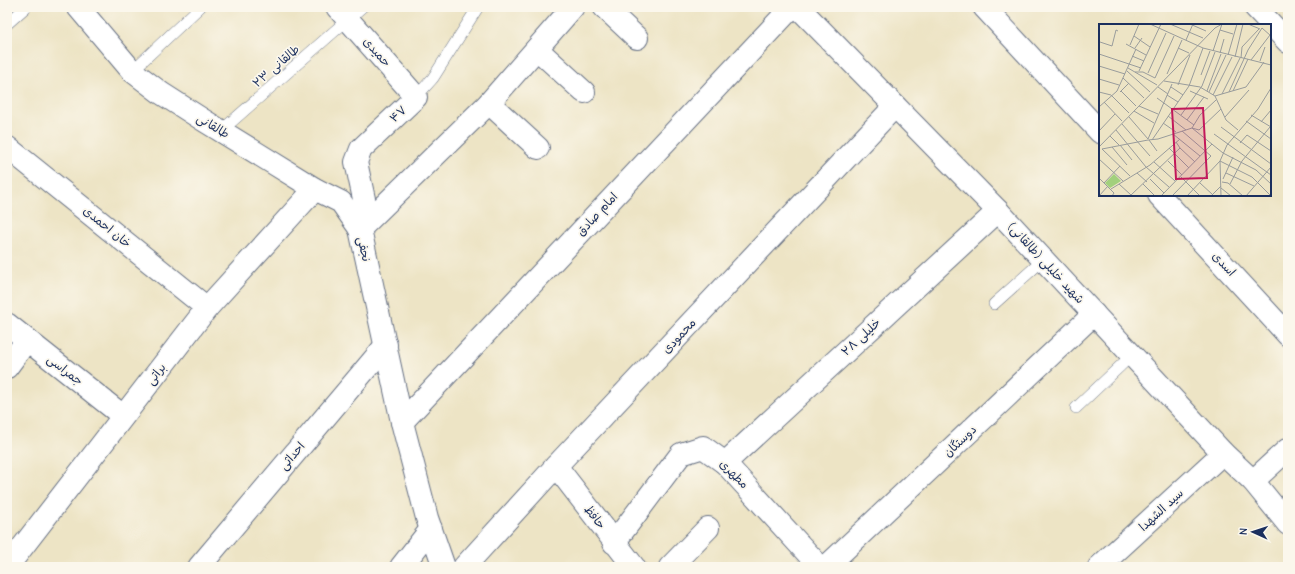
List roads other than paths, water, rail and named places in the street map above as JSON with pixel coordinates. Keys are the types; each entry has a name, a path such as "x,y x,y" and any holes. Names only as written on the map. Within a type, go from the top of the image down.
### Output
{"street":[{"name":"طالقانی","path":"78,7 132,71 161,93 221,131 315,189 341,202 360,230"},
{"name":"نجفی","path":"444,567 431,530 402,422 360,230 489,103 573,7"},
{"path":"604,7 637,38"},
{"name":"امام صادق","path":"402,422 792,7"},
{"name":"شهید خلیلی (طالقانی)","path":"798,7 998,211 1223,453 1253,481 1288,524"},
{"path":"984,7 1099,131"},
{"path":"1261,9 1288,42"},
{"name":"حمیدی","path":"349,11 416,97"},
{"path":"537,49 584,92"},
{"name":"۴۷","path":"360,230 364,199 356,162 361,149 416,97"},
{"path":"489,103 538,148"},
{"name":"محمودی","path":"464,567 556,466 895,106"},
{"name":"خان احمدی","path":"7,147 207,308"},
{"name":"براتی","path":"7,567 207,308 315,189"},
{"name":"اسدی","path":"1160,196 1288,335"},
{"name":"خلیلی ۲۸","path":"725,463 998,211"},
{"name":"دوستگان","path":"826,567 1094,314"},
{"name":"جمراسی","path":"7,324 123,416"},
{"path":"7,367 27,340"},
{"name":"احداثی","path":"199,567 386,345"},
{"name":"مطهری","path":"614,543 681,454 703,448 725,463 820,567"},
{"path":"1253,481 1288,449"},
{"name":"سید الشهدا","path":"1100,567 1223,453"},
{"name":"حافظ","path":"556,466 634,567"},
{"path":"670,567 708,528"},
{"path":"401,567 431,530"}],"lane":[{"path":"7,24 26,7"},
{"path":"132,71 200,7"},
{"name":"۴۷","path":"416,97 433,78 478,7"},
{"name":"طالقانی ۲۳","path":"221,131 349,11"},
{"path":"994,304 1043,260"},
{"path":"1076,408 1132,355"}]}
